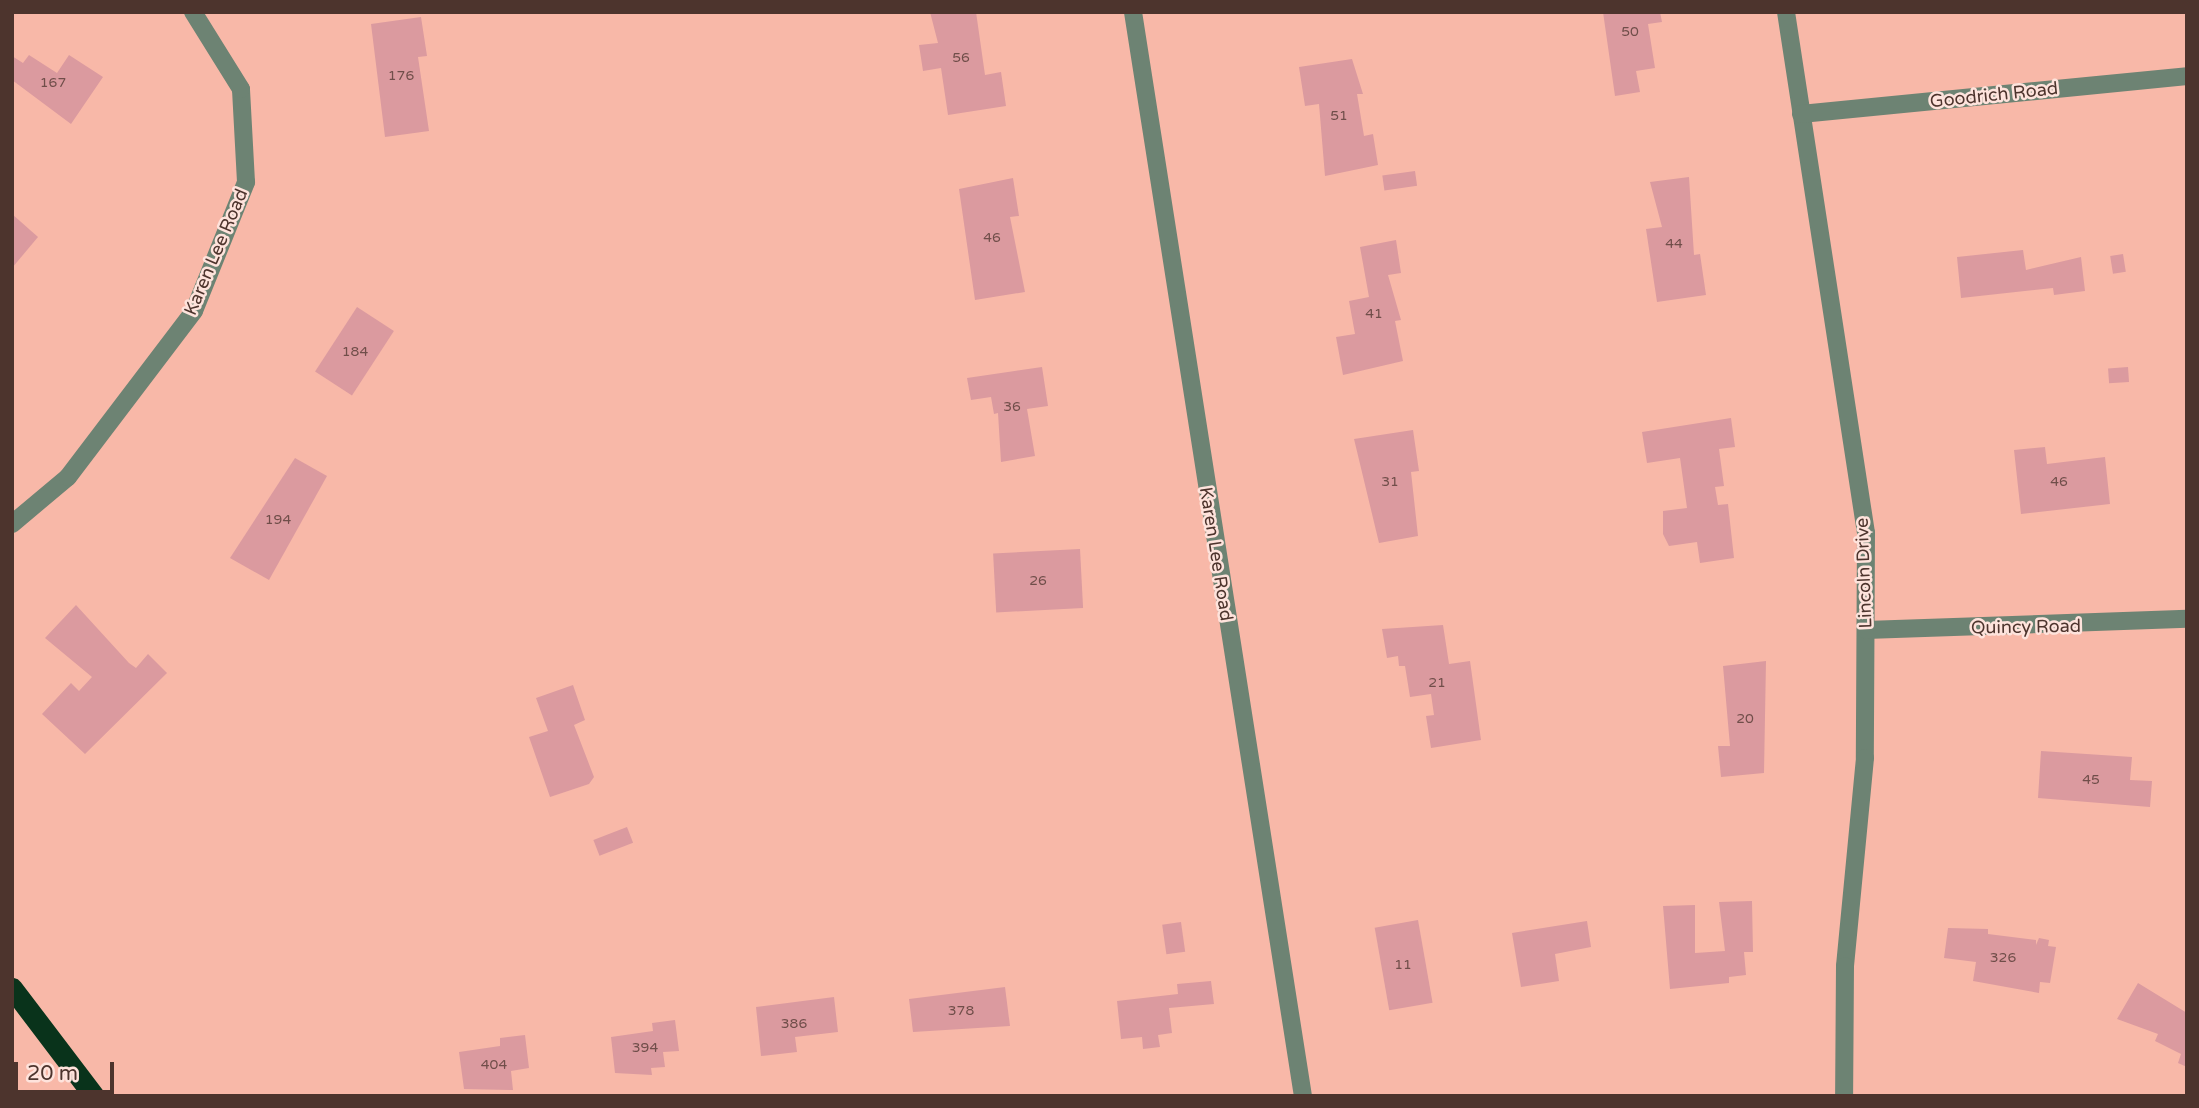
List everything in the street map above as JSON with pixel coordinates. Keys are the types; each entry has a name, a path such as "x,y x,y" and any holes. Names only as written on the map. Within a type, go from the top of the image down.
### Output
{"highway":[{"path":"12,988 94,1096"}],"street":[{"name":"Karen Lee Road","path":"12,524 68,477 194,311 246,182 241,89 193,12"},
{"name":"Karen Lee Road","path":"1133,12 1303,1096"},
{"name":"Lincoln Drive","path":"1786,12 1866,533 1866,758 1845,966 1844,1096"},
{"name":"Goodrich Road","path":"1801,114 2187,76"},
{"name":"Quincy Road","path":"1866,630 2187,619"}],"building":[{"path":"930,12 976,12 985,75 1001,72 1006,106 948,115 941,68 923,71 919,45 938,43"},
{"path":"1603,12 1660,12 1662,22 1648,24 1655,68 1636,71 1640,92 1615,96"},
{"path":"421,17 427,56 418,57 429,131 385,137 371,24"},
{"path":"29,55 57,73 69,55 103,77 71,124 12,80 12,56 23,63"},
{"path":"1352,59 1363,94 1357,94 1364,136 1373,134 1378,165 1325,176 1319,104 1305,106 1299,67"},
{"path":"1415,171 1417,186 1384,190 1382,176"},
{"path":"1689,177 1694,255 1700,254 1706,295 1657,302 1646,229 1662,227 1650,182"},
{"path":"1013,178 1019,216 1010,217 1025,292 975,300 959,189"},
{"path":"12,214 38,237 12,268"},
{"path":"1396,240 1401,273 1388,275 1401,320 1395,321 1403,361 1343,375 1336,337 1355,334 1349,301 1369,297 1360,247"},
{"path":"2023,250 2026,270 2081,257 2085,291 2054,295 2053,288 1961,298 1957,257"},
{"path":"2123,254 2126,272 2113,274 2110,256"},
{"path":"357,307 394,331 352,396 315,372"},
{"path":"1042,367 1048,406 1027,409 1035,456 1001,462 998,413 994,414 991,397 971,400 967,378"},
{"path":"2128,367 2129,382 2109,383 2108,368"},
{"path":"1731,418 1735,447 1719,449 1724,486 1715,487 1718,505 1728,504 1734,558 1700,563 1697,542 1669,546 1663,534 1663,511 1687,508 1680,458 1647,463 1642,432"},
{"path":"1413,430 1419,471 1411,472 1418,536 1379,543 1354,439"},
{"path":"2045,447 2047,464 2105,457 2110,504 2021,514 2014,450"},
{"path":"295,458 327,476 269,580 230,558"},
{"path":"1080,549 1083,608 996,612 993,554"},
{"path":"76,605 129,663 136,668 148,654 167,673 85,754 42,714 71,683 79,691 92,677 45,638"},
{"path":"1443,625 1449,664 1470,661 1481,740 1431,748 1426,716 1434,715 1431,694 1410,697 1405,666 1399,666 1398,656 1387,658 1382,629"},
{"path":"1766,661 1764,773 1721,777 1718,746 1730,746 1723,666"},
{"path":"573,685 585,720 574,725 594,777 589,784 550,797 529,737 548,731 536,698"},
{"path":"2041,751 2132,757 2130,780 2152,781 2150,807 2038,798"},
{"path":"627,827 633,843 599,856 593,840"},
{"path":"1752,901 1753,952 1744,952 1746,975 1729,977 1729,983 1670,989 1663,906 1695,905 1695,953 1725,951 1719,902"},
{"path":"1418,920 1433,1003 1389,1010 1375,928"},
{"path":"1587,921 1591,947 1555,954 1559,981 1521,987 1512,933"},
{"path":"1181,922 1185,952 1166,954 1162,925"},
{"path":"1948,928 1988,929 1988,934 2036,940 2036,945 2039,938 2049,940 2048,946 2056,947 2050,983 2040,982 2039,993 1973,981 1976,962 1944,958"},
{"path":"1211,981 1214,1004 1169,1008 1172,1033 1158,1035 1160,1047 1143,1049 1142,1037 1121,1039 1117,1001 1178,994 1177,984"},
{"path":"2138,983 2187,1013 2187,1067 2178,1063 2181,1054 2155,1041 2158,1034 2117,1019"},
{"path":"1005,987 1010,1026 913,1032 909,999"},
{"path":"834,997 838,1032 795,1037 797,1052 761,1056 756,1007"},
{"path":"675,1020 679,1051 663,1052 665,1067 651,1068 652,1075 615,1073 611,1037 653,1031 652,1023"},
{"path":"525,1035 529,1068 511,1071 513,1090 464,1089 459,1052 500,1046 500,1038"}]}
